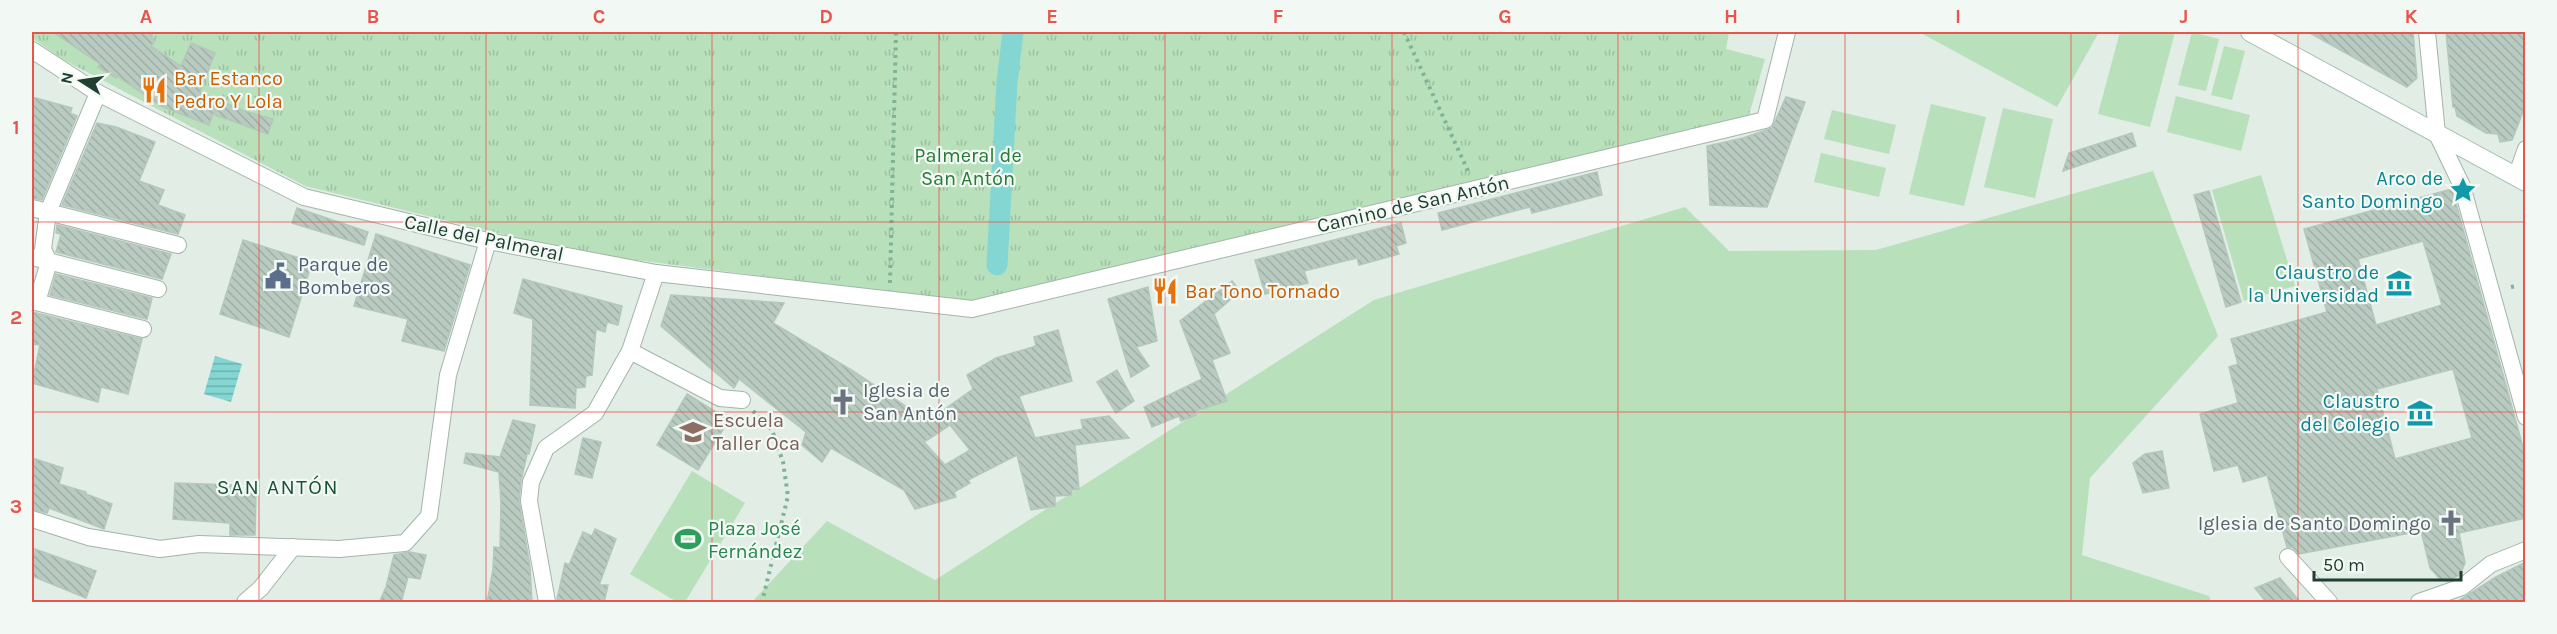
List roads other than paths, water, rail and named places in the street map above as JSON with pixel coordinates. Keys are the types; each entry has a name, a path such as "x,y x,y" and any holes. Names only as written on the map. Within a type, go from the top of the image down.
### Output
{"street":[{"name":"Camino de San Antón","path":"972,309 1765,120 1787,32"},
{"path":"2250,32 2521,179 2526,150"},
{"path":"2427,32 2437,134 2462,186 2526,417"},
{"name":"Calle del Palmeral","path":"32,50 98,93 304,197 488,241 656,273 972,309"},
{"path":"50,262 43,249 40,210 98,93"},
{"path":"40,210 178,246"},
{"path":"32,519 88,537 160,549 199,544 339,549 405,543 429,516 448,375 488,241"},
{"path":"32,257 158,289"},
{"path":"50,262 34,301 143,329"},
{"path":"547,603 529,501 531,482 546,448 595,413 630,351 656,273"},
{"path":"630,351 720,398 742,400"},
{"path":"245,603 261,588 293,547"},
{"path":"2419,603 2462,587 2491,564 2526,550"},
{"path":"2288,558 2329,603"}],"water":[{"path":"215,356 242,364 231,402 204,394"}],"waterway":[{"path":"997,265 1007,82 1013,32"}],"place":[{"name":"Bar Estanco Pedro Y Lola","path":"154,90"},
{"name":"Arco de Santo Domingo","path":"2463,190"},
{"name":"Parque de Bomberos","path":"278,276"},
{"name":"Claustro de la Universidad","path":"2399,283"},
{"name":"Bar Tono Tornado","path":"1165,291"},
{"name":"Iglesia de San Antón","path":"843,402"},
{"name":"Claustro del Colegio","path":"2420,413"},
{"name":"Escuela Taller Oca","path":"693,432"},
{"name":"Iglesia de Santo Domingo","path":"2451,523"},
{"name":"Plaza José Fernández","path":"688,539"}],"district":[{"name":"SAN ANTÓN","path":"278,487"}],"park label":[{"name":"Palmeral de San Antón","path":"968,166"}]}
